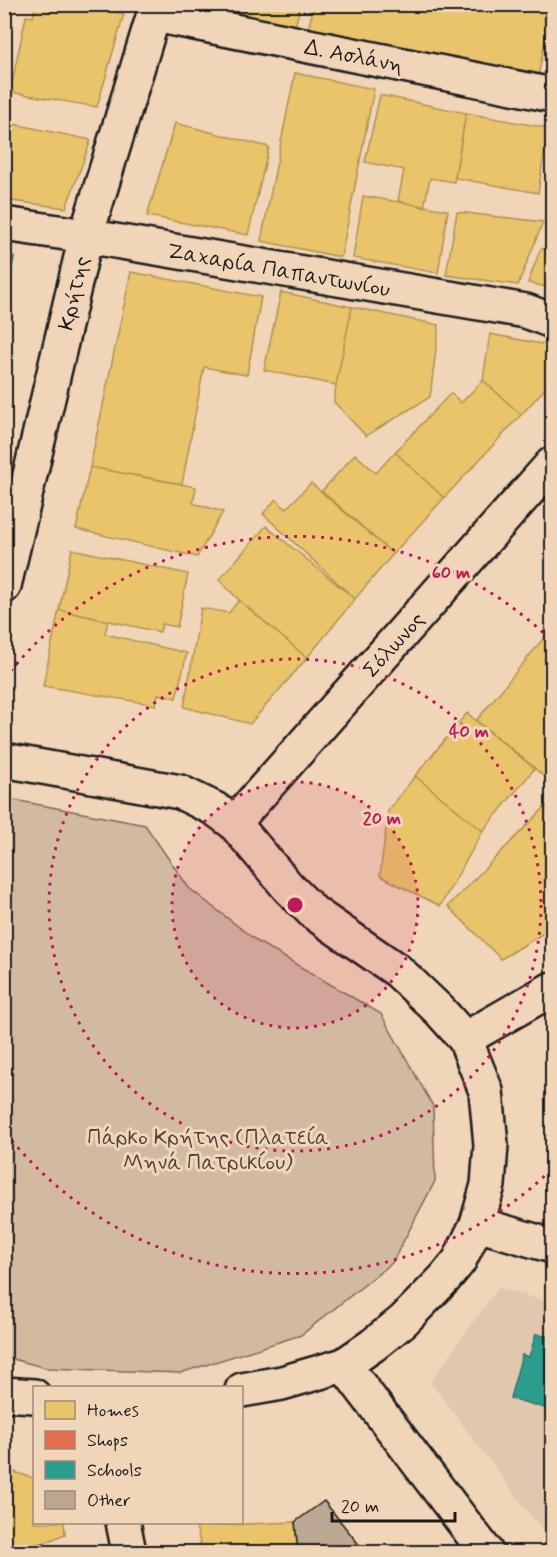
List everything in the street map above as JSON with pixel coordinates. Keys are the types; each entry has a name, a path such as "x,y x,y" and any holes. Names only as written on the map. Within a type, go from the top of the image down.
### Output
{"street":[{"name":"Δ. Ασλάνη","path":"156,10 552,95"},
{"name":"Κρήτης","path":"4,586 86,236 156,10"},
{"name":"Ζαχαρία Παπαντωνίου","path":"4,224 526,311 552,321"},
{"name":"Σόλωνος","path":"234,823 552,464"},
{"path":"4,760 180,792 215,810 234,823 288,887 314,913 398,971 440,1011 465,1040 486,1091 491,1144 488,1185 477,1224 459,1261 428,1297 373,1345 344,1365 282,1383 243,1390"},
{"path":"465,1040 552,989"},
{"path":"477,1224 552,1246"},
{"path":"344,1365 486,1552"},
{"path":"4,1394 33,1396"},
{"path":"123,1524 129,1552"}],"shaded area":[{"path":"498,1288 552,1303 552,1543 430,1382"}],"green space":[{"name":"Πάρκο Κρήτης (Πλατεία Μηνά Πατρικίου)","path":"4,798 145,825 189,888 258,942 381,1014 433,1106 435,1181 392,1263 301,1335 180,1373 46,1368 5,1357"}],"building: Homes":[{"path":"36,4 79,4 124,14 97,107 10,92 26,16 33,17"},
{"path":"224,4 301,4 294,30 223,11"},
{"path":"314,4 552,4 538,77 308,30"},
{"path":"295,73 374,89 341,257 261,241"},
{"path":"380,95 466,113 454,182 430,178 424,207 398,201 404,170 365,162"},
{"path":"466,113 548,128 538,193 455,178"},
{"path":"4,122 91,140 66,208 4,200"},
{"path":"175,123 269,147 248,235 147,216"},
{"path":"552,136 552,168 547,166"},
{"path":"363,196 448,210 438,273 353,258"},
{"path":"457,212 543,222 518,285 446,275"},
{"path":"552,245 552,288 528,283 540,250"},
{"path":"131,272 261,297 247,375 204,367 182,484 90,467"},
{"path":"281,292 352,307 336,385 264,370"},
{"path":"352,307 439,325 430,397 366,436 334,402"},
{"path":"490,334 552,346 552,381 521,415 483,380"},
{"path":"483,380 521,415 444,498 395,452 451,393 461,403"},
{"path":"395,452 444,498 393,554 322,491 355,454 376,473"},
{"path":"90,467 196,487 193,503 223,512 197,557 76,529"},
{"path":"311,483 393,554 355,599 263,514 276,499 286,509"},
{"path":"266,526 355,599 307,658 219,580"},
{"path":"72,549 188,574 177,627 162,624 160,632 59,610"},
{"path":"239,600 307,658 250,724 184,707 201,608 229,613"},
{"path":"59,610 108,621 105,634 187,653 176,698 158,694 156,705 43,686"},
{"path":"552,628 552,767 545,777 476,721"},
{"path":"467,713 535,768 483,831 415,776"},
{"path":"415,776 483,831 440,906 380,876 388,811"},
{"path":"546,806 552,810 552,928 501,959 448,906"},
{"path":"4,1469 33,1478 33,1524 64,1524 65,1534 44,1543 4,1550"},
{"path":"295,1522 298,1552 202,1552 196,1526"}],"building: Shops":[{"path":"552,1039 552,1095 546,1043"}],"building: Schools":[{"path":"4,256 14,257 4,310"},
{"path":"536,1334 552,1338 552,1410 510,1398 522,1355 529,1357"}],"building: Other":[{"path":"324,1501 365,1552 298,1552 295,1522"},
{"path":"44,1543 46,1552 4,1552 4,1550"}]}
